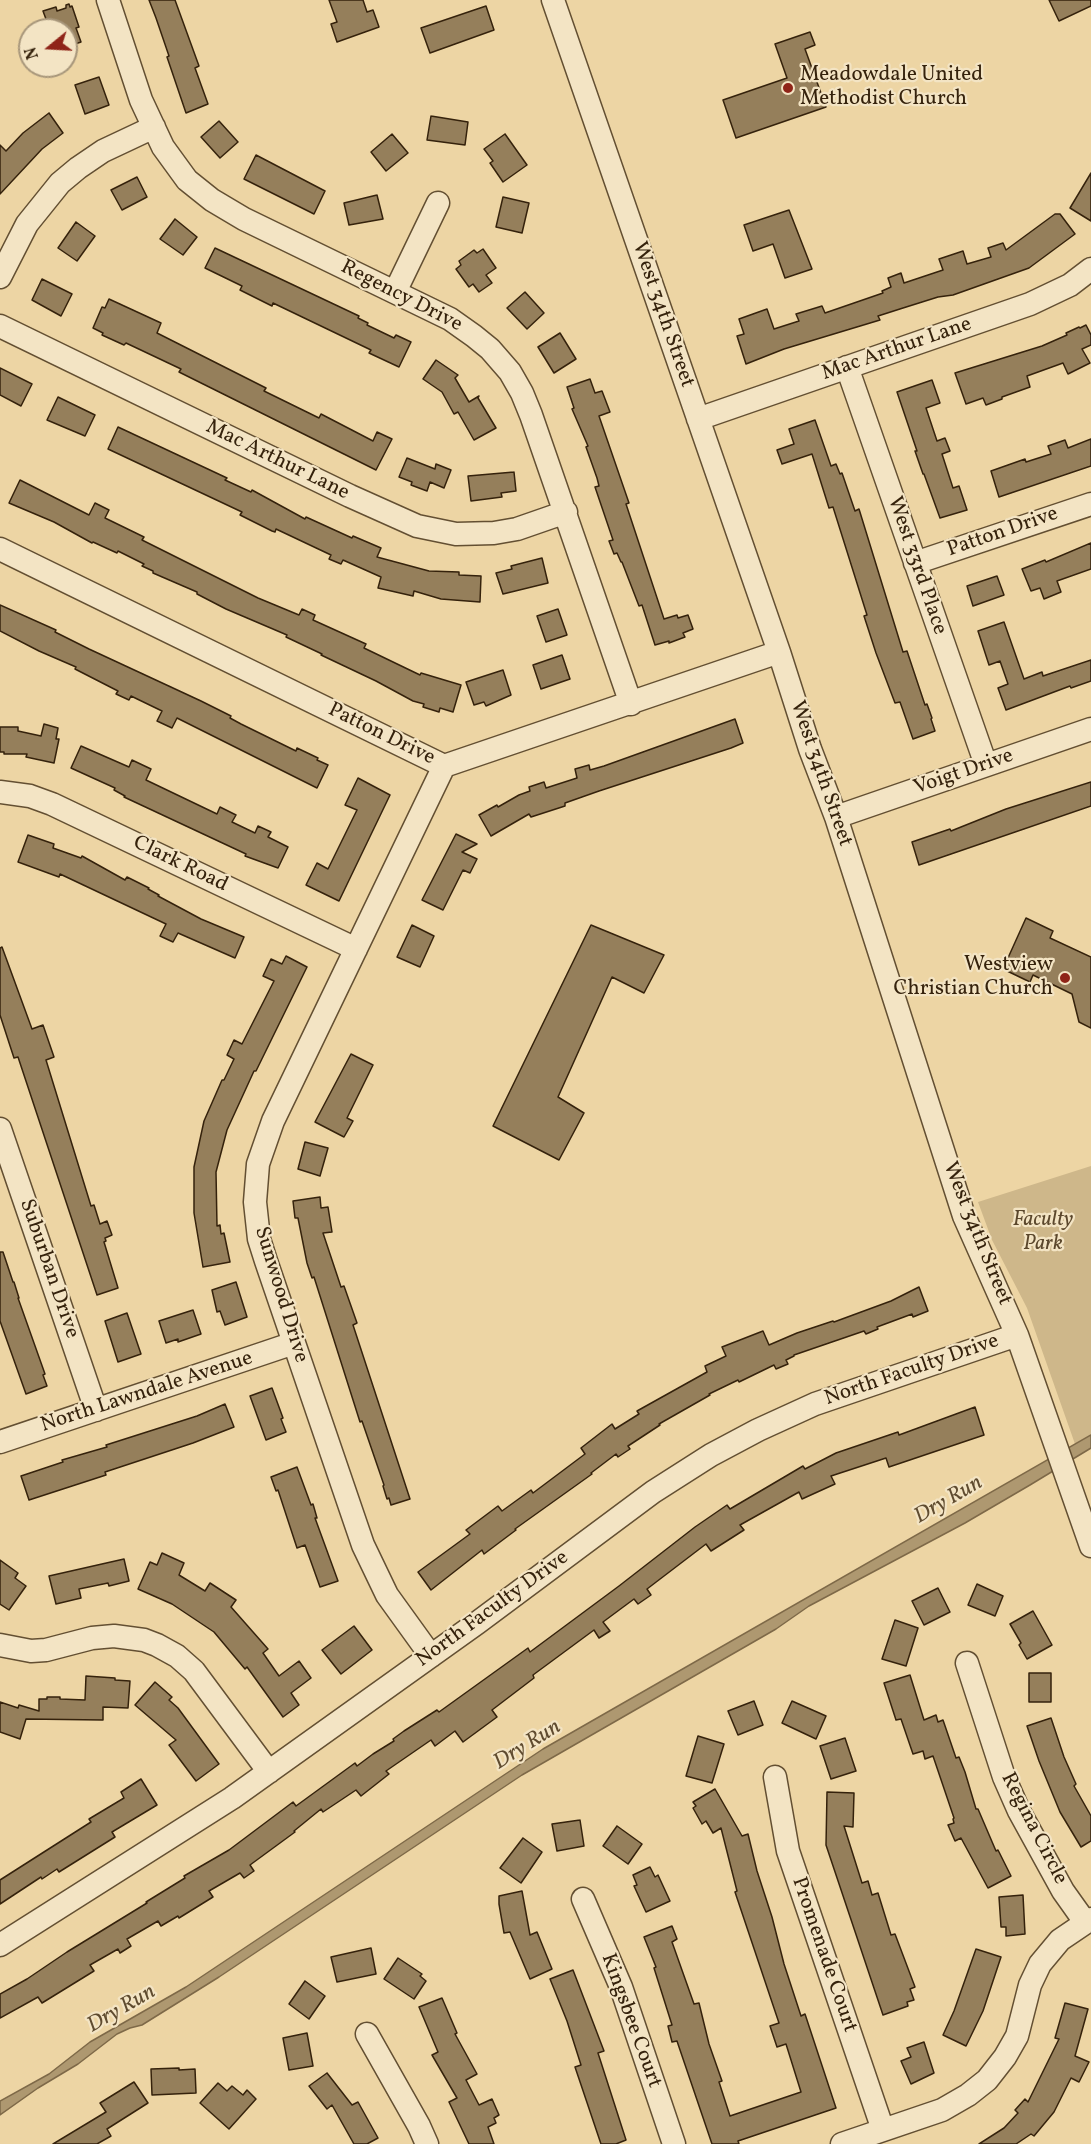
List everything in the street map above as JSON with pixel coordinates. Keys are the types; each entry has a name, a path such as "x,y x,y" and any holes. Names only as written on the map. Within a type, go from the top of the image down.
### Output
{"street":[{"name":"Regency Drive","path":"108,0 141,100 168,154 182,174 218,204 244,219 442,315 468,331 490,350 515,379 525,400 566,512 631,704"},
{"name":"West 34th Street","path":"553,0 779,652 810,749 836,817 964,1216 1017,1335 1091,1546"},
{"path":"0,277 27,224 60,183 103,151 154,128"},
{"path":"395,292 438,203"},
{"name":"Mac Arthur Lane","path":"698,419 1037,302 1070,285 1091,269"},
{"name":"Mac Arthur Lane","path":"0,326 350,496 417,526 456,534 494,533 517,529 566,512"},
{"name":"West 33rd Place","path":"848,367 986,765"},
{"name":"Patton Drive","path":"915,563 1091,504"},
{"name":"Patton Drive","path":"0,549 444,766 779,652"},
{"name":"Voigt Drive","path":"836,817 1091,729"},
{"name":"Sunwood Drive","path":"431,1656 391,1601 372,1566 259,1239 255,1202 258,1164 273,1121 444,766"},
{"name":"Clark Road","path":"0,792 30,796 59,807 357,949"},
{"name":"Suburban Drive","path":"0,1129 96,1410"},
{"name":"North Faculty Drive","path":"0,1945 197,1821 269,1772 653,1492 732,1444 779,1420 836,1396 1017,1335"},
{"name":"North Lawndale Avenue","path":"0,1442 294,1343"},
{"path":"0,1645 16,1649 46,1650 92,1638 114,1636 144,1640 157,1645 183,1661 194,1671 269,1772"},
{"name":"Regina Circle","path":"967,1663 1004,1777 1019,1811 1063,1891 1088,1921"},
{"name":"Promenade Court","path":"775,1777 788,1851 883,2130"},
{"name":"Kingsbee Court","path":"583,1899 621,1987 674,2144"},
{"path":"842,2144 949,2106 987,2080 1017,2036 1030,1985 1040,1964 1060,1940 1088,1921"},
{"path":"367,2034 415,2117 427,2144"}],"green space":[{"name":"Faculty Park","path":"1091,1166 1091,1435 1075,1444 1027,1308 992,1240 978,1202"}],"shaded area":[{"name":"Dry Run","path":"1091,1435 1091,1448 1030,1485 965,1523 809,1606 776,1629 522,1775 219,1977 142,2025 117,2034 78,2064 38,2088 0,2115 0,2101 49,2074 90,2042 186,1987 543,1749"}],"building":[{"path":"149,0 175,0 199,66 195,68 208,104 186,113"},
{"path":"329,0 363,0 367,12 373,10 379,27 337,42 331,24 337,22"},
{"path":"1049,0 1091,0 1091,6 1059,21"},
{"path":"66,5 72,6 76,18 46,18 43,11 56,7 57,11 66,8"},
{"path":"486,6 494,30 430,53 421,28"},
{"name":"Meadowdale United Methodist Church","path":"810,32 815,45 805,49 826,107 736,138 723,100 787,78 775,44"},
{"path":"99,77 109,105 85,114 75,85"},
{"path":"49,113 63,133 42,149 0,194 0,145 6,151 23,133"},
{"path":"431,116 468,122 465,145 427,140"},
{"path":"219,121 238,142 220,158 201,137"},
{"path":"392,134 408,153 386,171 371,152"},
{"path":"505,134 527,165 503,182 490,163 493,161 484,149"},
{"path":"256,155 325,191 314,214 244,179"},
{"path":"1091,173 1091,221 1070,208"},
{"path":"137,177 147,197 122,210 111,190"},
{"path":"377,195 383,219 349,225 344,203"},
{"path":"503,197 529,203 522,233 496,227"},
{"path":"789,210 812,269 785,278 773,244 753,251 744,225"},
{"path":"1055,214 1060,214 1075,234 1029,268 953,295 938,297 878,316 880,320 784,349 746,364 737,336 744,334 739,319 767,309 774,329 799,321 796,314 822,306 825,313 883,293 882,291 891,287 888,278 901,273 904,283 943,270 939,259 963,251 967,264 991,257 988,248 1003,243 1006,250"},
{"path":"175,219 197,237 183,255 160,239"},
{"path":"76,222 95,236 77,261 58,248"},
{"path":"215,248 359,316 358,318 368,323 367,325 394,338 396,335 411,342 399,367 369,353 371,350 273,303 272,306 240,290 242,286 205,268"},
{"path":"483,249 496,268 486,275 492,283 479,292 473,284 469,287 456,269 461,265 459,261 474,250 477,253"},
{"path":"42,279 72,294 61,316 32,300"},
{"path":"525,292 544,313 527,329 507,308"},
{"path":"109,299 161,323 157,333 266,388 264,391 319,418 321,414 373,441 377,432 392,439 376,470 179,372 181,369 126,343 124,345 102,335 103,333 93,328 102,307 105,308"},
{"path":"1086,325 1091,335 1091,345 1082,349 1090,363 1068,374 1063,363 1027,376 1030,387 1002,397 1002,399 986,405 983,398 966,404 955,373 1042,346"},
{"path":"560,333 576,359 554,373 538,347"},
{"path":"436,360 458,375 455,378 469,402 479,396 478,398 496,428 474,440 458,412 454,414 442,392 423,379"},
{"path":"0,368 32,384 21,406 0,395"},
{"path":"590,379 595,393 602,391 610,412 599,416 629,503 626,504 664,619 677,615 678,618 688,615 693,629 683,633 685,637 669,643 669,641 655,645 642,605 639,606 622,562 617,553 614,554 609,541 613,540 595,487 599,486 597,478 586,447 588,446 572,409 574,408 567,387"},
{"path":"932,380 940,403 926,408 937,441 945,438 950,451 942,454 953,488 959,486 967,510 940,518 915,451 917,451 897,392"},
{"path":"58,397 95,415 85,436 47,420"},
{"path":"815,420 831,466 836,464 840,474 842,473 855,511 859,509 903,652 907,651 925,705 927,704 932,718 935,731 913,739 900,702 895,703 876,653 864,616 867,615 833,507 829,508 812,454 782,464 777,450 794,444 789,429"},
{"path":"118,427 227,478 225,480 251,492 252,490 305,519 306,517 352,538 353,536 381,548 377,557 429,571 459,572 459,575 481,576 480,602 441,599 414,591 413,596 378,588 381,577 343,560 341,564 329,559 331,555 276,529 275,532 272,531 240,515 242,512 108,449"},
{"path":"1091,439 1091,466 999,497 991,471 1025,459 1026,462 1051,454 1048,446 1065,440 1068,448"},
{"path":"407,458 435,469 436,464 451,470 444,488 430,482 427,491 399,477"},
{"path":"514,472 516,491 501,493 502,497 471,501 468,476"},
{"path":"20,480 89,515 95,503 109,510 105,518 144,537 142,540 258,598 299,615 302,609 315,615 313,620 366,644 364,648 420,675 421,673 461,685 453,712 440,708 439,712 423,707 424,704 413,701 321,655 286,637 287,635 226,609 197,592 153,573 142,566 144,564 118,551 117,553 92,543 54,522 9,503"},
{"path":"1091,543 1091,569 1057,581 1061,592 1044,599 1040,588 1031,591 1022,569 1045,560 1046,562"},
{"path":"542,558 548,583 503,594 496,573 512,569 511,566"},
{"path":"997,576 1004,595 973,606 967,586"},
{"path":"0,605 201,701 296,751 297,748 318,758 317,760 328,765 317,788 177,718 172,728 157,721 162,711 131,696 129,700 116,694 118,691 75,669 76,667 0,631"},
{"path":"558,609 567,635 546,642 537,616"},
{"path":"1004,622 1024,679 1042,672 1043,676 1091,660 1091,681 1071,688 1070,686 1006,710 998,688 1008,684 1000,661 989,665 978,631"},
{"path":"562,655 570,679 541,689 533,665"},
{"path":"503,670 511,695 486,706 484,702 474,705 466,682"},
{"path":"735,719 743,743 731,748 599,791 565,803 565,806 531,817 529,814 491,836 479,815 530,791 529,787 544,782 546,788 577,778 575,769 589,765 590,770 604,766"},
{"path":"44,724 58,728 56,739 59,739 54,763 26,757 27,754 0,752 0,727 18,727 18,731 41,736"},
{"path":"81,746 129,767 132,760 151,769 146,780 217,814 220,807 236,815 232,822 255,833 258,826 271,832 268,837 288,847 278,868 245,856 246,854 124,797 114,790 115,788 71,768"},
{"path":"358,778 390,795 339,901 306,885 317,863 328,869 357,810 345,805"},
{"path":"1091,782 1091,806 919,865 912,842 950,829 951,831 1006,809"},
{"path":"456,834 477,844 462,852 477,859 470,873 463,870 443,910 422,900"},
{"path":"28,835 54,844 53,848 81,858 82,856 125,880 127,877 201,919 244,937 235,958 178,933 173,942 160,936 166,924 60,874 59,877 18,862"},
{"name":"Westview Christian Church","path":"1026,918 1053,931 1050,938 1091,957 1091,1028 1079,1022 1072,994 1033,975 1030,982 1003,969"},
{"path":"412,925 434,936 420,967 397,957"},
{"path":"591,925 664,955 644,993 612,977 558,1097 584,1113 559,1160 493,1126"},
{"path":"2,947 32,1029 43,1025 54,1057 46,1060 91,1206 94,1205 100,1224 107,1221 112,1235 105,1238 104,1242 118,1288 97,1295 18,1057 14,1058 0,1015 0,948"},
{"path":"286,956 307,967 227,1130 216,1172 217,1226 220,1225 221,1234 224,1233 230,1262 203,1267 194,1213 194,1167 204,1121 234,1059 227,1055 234,1040 242,1044 274,981 263,976 271,959 282,964"},
{"path":"351,1054 373,1065 347,1118 353,1121 344,1137 315,1122"},
{"path":"305,1142 328,1148 320,1176 298,1169"},
{"path":"320,1197 321,1208 328,1207 332,1232 323,1233 341,1287 344,1286 357,1323 353,1325 410,1499 391,1505 389,1498 387,1499 362,1421 360,1422 314,1277 312,1278 307,1263 298,1218 295,1218 293,1201"},
{"path":"0,1252 3,1252 45,1374 43,1375 47,1386 26,1394 0,1321"},
{"path":"236,1282 247,1317 225,1325 220,1311 217,1312 212,1290"},
{"path":"919,1287 928,1311 913,1317 912,1314 877,1327 878,1329 866,1334 864,1331 794,1355 786,1360 788,1364 776,1369 774,1365 709,1394 659,1424 628,1446 630,1449 618,1457 616,1454 484,1554 482,1550 431,1590 418,1572 470,1534 466,1530 498,1506 502,1511 531,1490 533,1493 585,1454 581,1448 612,1424 615,1429 639,1414 637,1411 707,1372 705,1366 726,1356 722,1347 763,1331 769,1345 891,1301"},
{"path":"193,1310 201,1334 178,1342 178,1339 166,1343 159,1321"},
{"path":"127,1313 141,1354 118,1362 105,1321"},
{"path":"272,1388 286,1432 266,1440 250,1396"},
{"path":"225,1404 234,1427 105,1472 106,1475 29,1500 21,1476 63,1462 62,1460 107,1447 106,1445 197,1416"},
{"path":"975,1407 984,1435 889,1467 886,1458 831,1476 835,1484 802,1499 799,1492 740,1525 744,1530 711,1551 706,1544 647,1589 651,1595 638,1604 634,1599 603,1622 610,1631 599,1638 594,1630 533,1675 534,1678 492,1710 497,1717 463,1742 455,1731 435,1746 431,1740 386,1771 389,1774 361,1796 356,1790 323,1812 321,1809 295,1832 250,1865 254,1871 244,1878 240,1873 209,1891 213,1897 179,1918 178,1916 161,1926 158,1921 127,1939 131,1946 120,1953 118,1949 90,1965 94,1971 42,2003 38,1997 0,2018 0,1994 147,1903 185,1878 184,1876 229,1850 293,1802 296,1806 355,1763 357,1766 394,1741 393,1739 404,1731 437,1710 439,1712 528,1648 530,1652 727,1505 730,1509 803,1466 805,1469 836,1453 898,1432 899,1435"},
{"path":"297,1467 311,1505 313,1504 317,1518 315,1518 338,1581 320,1587 305,1545 297,1548 278,1490 276,1491 271,1477"},
{"path":"162,1553 184,1563 179,1575 205,1591 210,1583 236,1600 231,1607 268,1649 263,1653 279,1676 299,1661 311,1678 291,1693 299,1705 283,1717 247,1667 245,1669 214,1632 172,1604 138,1589 150,1562 157,1565"},
{"path":"124,1559 129,1581 79,1589 81,1598 56,1604 49,1576"},
{"path":"0,1560 18,1573 15,1578 26,1586 9,1610 0,1604"},
{"path":"977,1584 1003,1596 995,1616 968,1605"},
{"path":"938,1588 950,1612 924,1625 912,1601"},
{"path":"1033,1611 1052,1645 1027,1659 1010,1624"},
{"path":"895,1620 918,1628 906,1666 882,1659"},
{"path":"354,1626 372,1650 341,1674 322,1650"},
{"path":"1029,1673 1051,1673 1051,1702 1029,1702"},
{"path":"910,1675 924,1720 936,1715 938,1722 943,1720 956,1758 959,1757 965,1772 976,1809 1011,1876 988,1888 961,1838 955,1841 948,1825 954,1823 954,1818 933,1756 925,1759 923,1751 913,1754 901,1719 896,1720 884,1683"},
{"path":"86,1676 130,1681 128,1708 103,1707 103,1720 26,1719 20,1739 0,1732 0,1702 39,1711 39,1699 47,1699 47,1697 85,1700"},
{"path":"155,1682 172,1697 169,1700 178,1708 219,1764 196,1781 169,1745 176,1740 135,1705"},
{"path":"754,1701 763,1725 738,1735 728,1711"},
{"path":"792,1701 826,1716 816,1739 782,1723"},
{"path":"1051,1718 1076,1784 1074,1786 1091,1816 1091,1841 1081,1847 1060,1812 1027,1726"},
{"path":"698,1736 724,1744 712,1783 686,1776"},
{"path":"845,1738 856,1771 831,1779 820,1746"},
{"path":"141,1779 157,1805 112,1832 115,1837 59,1872 57,1869 42,1879 41,1877 0,1904 0,1880 91,1822 89,1819 124,1798 121,1792"},
{"path":"715,1789 742,1836 748,1834 784,1964 801,2016 805,2014 836,2108 738,2141 739,2144 712,2144 677,2041 672,2042 668,2026 672,2025 654,1968 656,1967 644,1937 672,1926 677,1939 672,1942 694,2004 699,2003 730,2116 801,2092 786,2044 777,2047 770,2026 779,2023 735,1892 737,1891 721,1828 713,1833 706,1821 702,1824 693,1808 696,1806 693,1802"},
{"path":"827,1792 854,1793 853,1827 844,1826 862,1883 868,1881 872,1895 878,1893 891,1935 895,1934 915,1987 910,1989 914,2000 907,2002 908,2006 883,2015 826,1845"},
{"path":"580,1820 584,1846 557,1851 552,1824"},
{"path":"617,1826 642,1844 628,1864 603,1846"},
{"path":"523,1838 542,1852 521,1883 500,1868"},
{"path":"650,1867 655,1877 658,1875 670,1901 646,1912 634,1886 637,1885 633,1875"},
{"path":"522,1891 530,1935 537,1932 552,1969 530,1979 510,1932 504,1933 499,1904 499,1896"},
{"path":"1023,1895 1025,1934 1006,1936 1006,1927 1001,1927 999,1897"},
{"path":"371,1948 376,1974 337,1982 331,1957"},
{"path":"976,1949 1001,1957 983,2011 966,2046 943,2035"},
{"path":"398,1958 422,1974 420,1976 426,1981 414,1999 384,1979"},
{"path":"573,1970 604,2051 598,2053 626,2140 616,2144 601,2144 575,2067 581,2065 550,1979"},
{"path":"305,1981 325,1996 309,2019 289,2004"},
{"path":"442,1998 457,2033 455,2034 477,2074 466,2080 479,2105 492,2099 499,2115 494,2118 496,2123 488,2127 494,2144 469,2144 449,2102 457,2098 432,2055 438,2052 419,2007"},
{"path":"1065,2003 1088,2009 1075,2056 1089,2062 1079,2082 1071,2078 1054,2112 1034,2136 1031,2134 1016,2144 979,2144 1004,2128 1018,2113 1015,2110 1025,2099 1028,2102 1059,2039 1055,2038"},
{"path":"307,2033 313,2066 289,2070 283,2038"},
{"path":"924,2042 934,2073 911,2084 901,2061 911,2057 907,2048"},
{"path":"179,2068 179,2070 195,2069 196,2093 152,2095 151,2069"},
{"path":"327,2073 352,2105 358,2102 378,2138 367,2144 354,2144 332,2105 327,2109 309,2086"},
{"path":"134,2082 148,2103 107,2129 111,2136 97,2144 53,2144 106,2112 100,2103"},
{"path":"218,2083 227,2091 232,2086 243,2095 247,2090 256,2099 229,2129 200,2103"}],"place":[{"name":"Meadowdale United Methodist Church","path":"788,88"},
{"name":"Westview Christian Church","path":"1065,978"}]}
